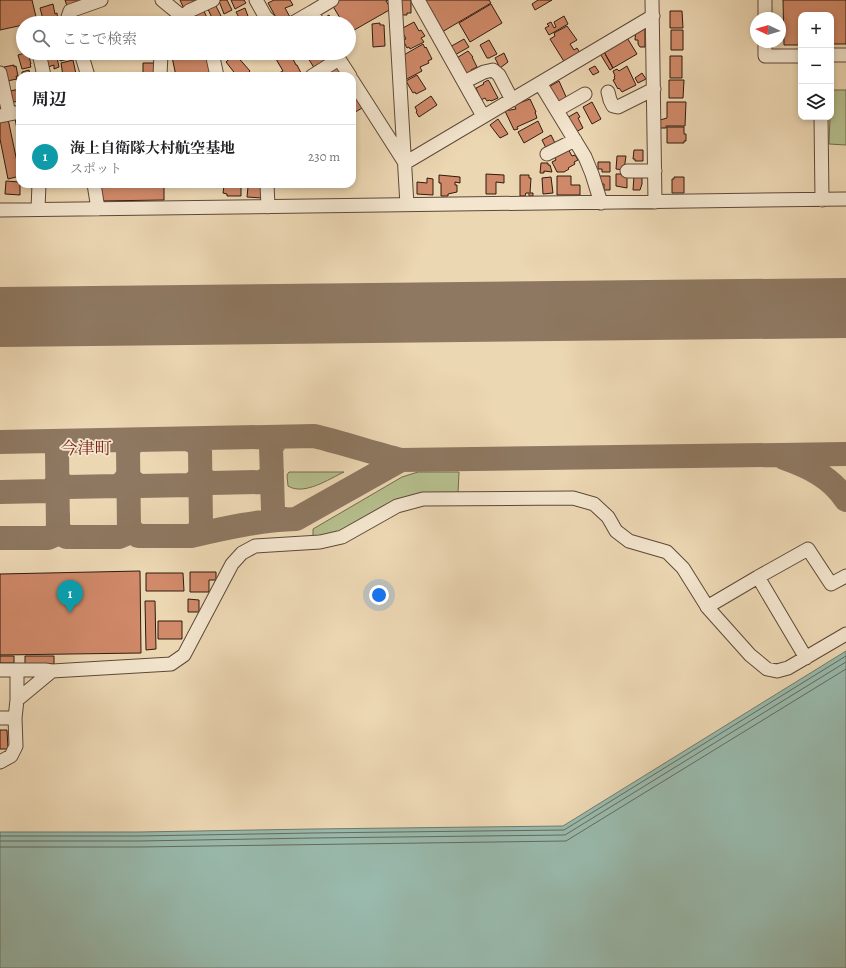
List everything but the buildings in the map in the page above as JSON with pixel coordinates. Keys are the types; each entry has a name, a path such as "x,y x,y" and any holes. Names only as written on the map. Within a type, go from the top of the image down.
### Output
{"street":[{"path":"68,16 70,11 101,0"},
{"path":"162,0 182,16"},
{"path":"188,16 189,11 213,0"},
{"path":"256,0 265,16"},
{"path":"317,16 332,0"},
{"path":"395,0 407,204"},
{"path":"418,0 483,116"},
{"path":"652,0 655,202"},
{"path":"765,0 765,12"},
{"path":"405,163 652,16"},
{"path":"765,48 765,56 798,56"},
{"path":"834,55 846,55"},
{"path":"41,60 43,72"},
{"path":"83,60 87,72"},
{"path":"160,72 161,60"},
{"path":"214,60 216,72"},
{"path":"317,72 332,60"},
{"path":"340,60 347,72"},
{"path":"464,82 484,72 493,70 499,75 512,100"},
{"path":"0,73 10,114"},
{"path":"540,83 588,163 601,203"},
{"path":"356,86 405,163"},
{"path":"608,92 613,106 618,108 654,89"},
{"path":"557,110 585,94"},
{"path":"821,120 822,200"},
{"path":"547,154 575,140"},
{"path":"627,171 655,171"},
{"path":"38,209 39,188"},
{"path":"95,188 98,209"},
{"path":"267,188 268,207"},
{"path":"0,210 846,200"},
{"path":"0,670 52,671 171,664 184,655 232,564 242,553 255,546 320,542 342,537 397,506 423,499 573,498 594,504 608,517 616,531 629,541 667,552 683,568 707,607 750,654 767,669 777,671 788,668 846,634"},
{"path":"707,607 808,549 831,584 846,576"},
{"path":"758,577 806,658"},
{"path":"0,762 11,756 16,746 16,670"},
{"path":"17,700 52,671"},
{"path":"0,718 15,718"}],"green space":[{"path":"834,90 846,90 846,145 829,144 830,120 834,120"},
{"path":"289,472 344,472 309,488 294,489 288,486 287,475"},
{"path":"418,472 459,472 458,493 424,493 338,533 313,538 313,529 402,477"}],"water":[{"path":"846,651 846,968 0,968 0,832 139,832 563,826"}],"taxiway":[{"path":"0,442 314,436 401,460 846,454"},
{"path":"279,437 271,447 273,510 276,516 283,519"},
{"path":"189,439 200,448 201,525 198,532 191,536 138,536 129,528 128,450 136,440 189,439"},
{"path":"120,440 126,445 128,450 129,528 126,534 119,537 66,537 62,534 58,527 57,453 59,446 65,441 120,440"},
{"path":"784,458 811,469 819,474 834,485 846,500"},
{"path":"191,536 230,527 296,519 401,460"},
{"path":"200,474 203,479 211,483 262,482 269,477 272,472"},
{"path":"0,492 49,491 56,485 57,480 67,487 119,486 128,475 132,481 139,486 191,485 198,479 200,474"},
{"path":"0,538 48,538 55,535 58,527 58,514"}],"runway":[{"path":"0,317 846,308"}],"place":[{"name":"海上自衛隊大村航空基地","path":"70,613"}],"district":[{"name":"今津町","path":"86,448"}]}
